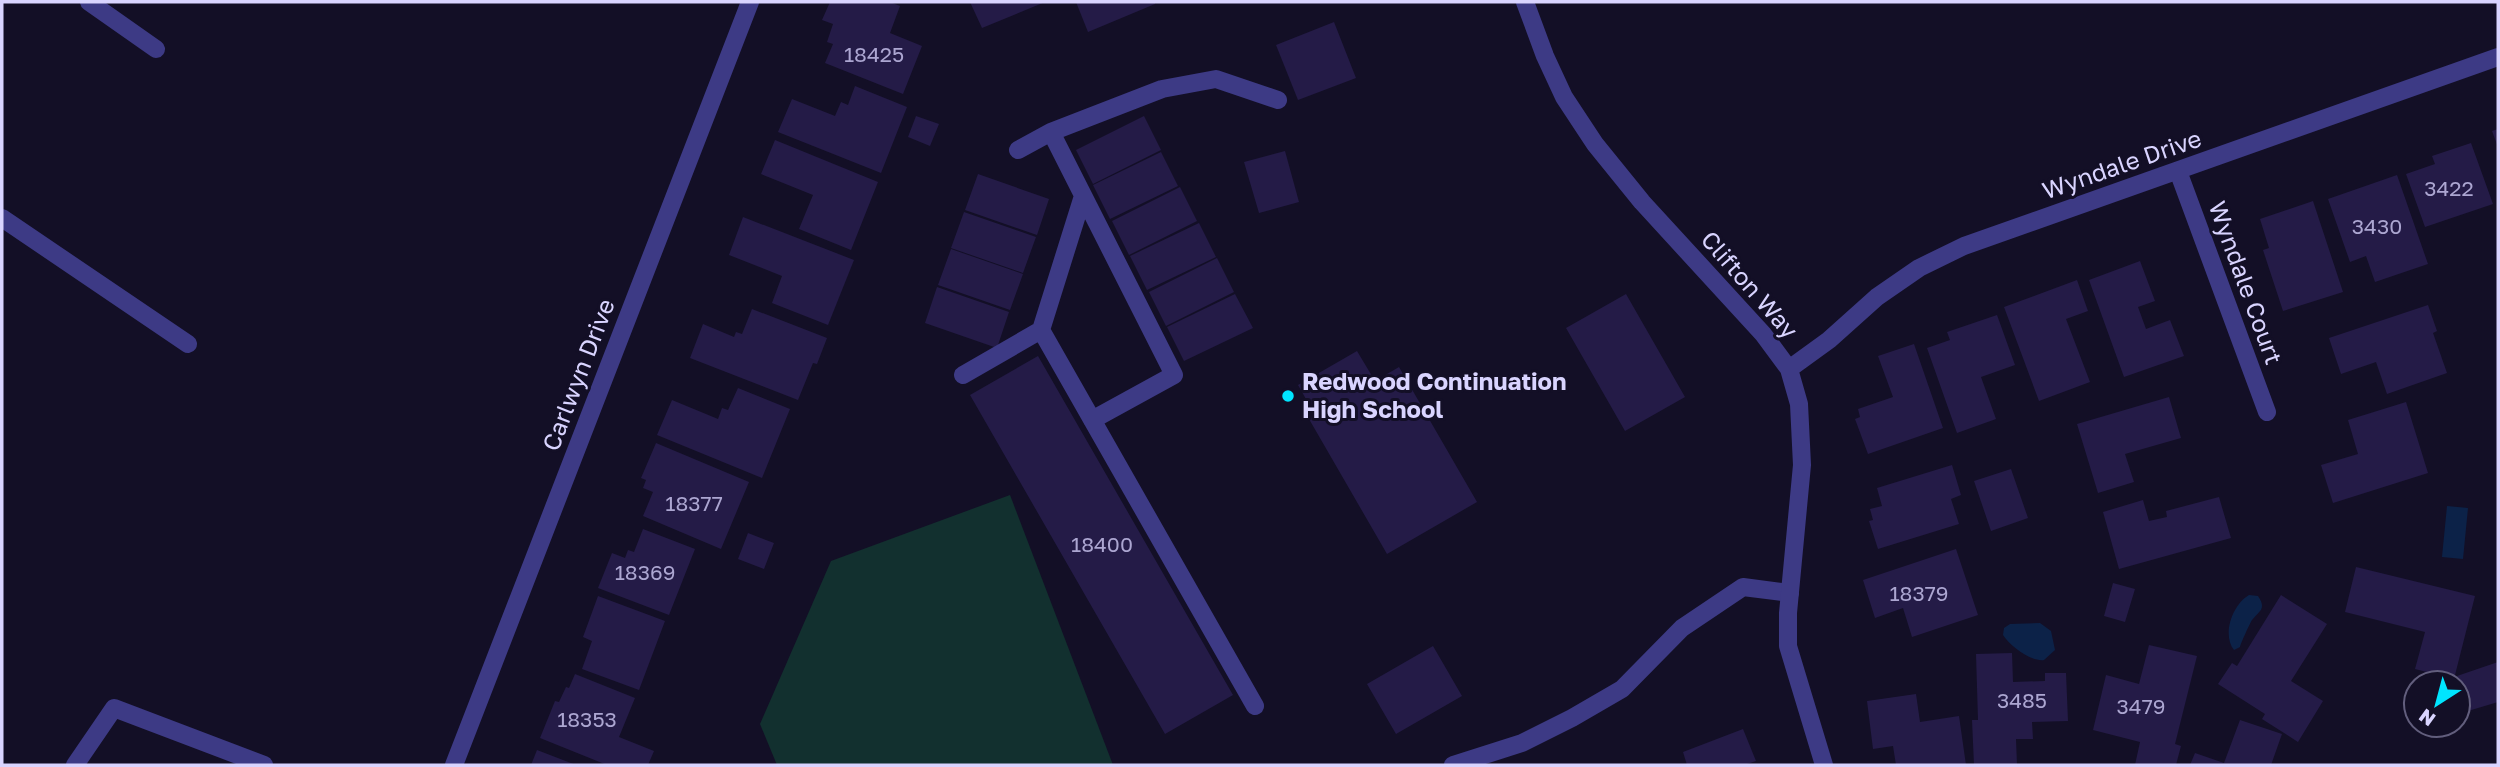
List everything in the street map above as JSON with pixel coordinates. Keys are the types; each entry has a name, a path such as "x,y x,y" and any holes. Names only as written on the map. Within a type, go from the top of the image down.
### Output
{"street":[{"path":"89,2 156,49"},
{"name":"Carlwyn Drive","path":"454,765 750,2"},
{"name":"Clifton Way","path":"1525,2 1545,57 1564,97 1595,144 1642,202 1763,334 1789,369 1799,404 1802,464 1788,646 1824,765"},
{"name":"Wyndale Drive","path":"1789,369 1829,340 1877,297 1919,268 1964,246 2498,57"},
{"path":"1018,150 1051,132 1162,89 1216,79 1278,100"},
{"path":"1051,132 1174,375 1092,421"},
{"name":"Wyndale Court","path":"2178,171 2267,412"},
{"path":"963,375 1041,330 1083,195"},
{"path":"2,218 188,344"},
{"path":"1041,330 1255,706"},
{"path":"1453,765 1522,743 1622,689 1682,628 1743,587 1790,593"},
{"path":"75,765 114,708 264,765"}],"green space":[{"path":"1010,495 1113,765 777,765 760,724 831,561"}],"water":[{"path":"2447,506 2468,508 2463,559 2442,557"},
{"path":"2249,595 2258,596 2262,607 2251,622 2240,647 2234,650 2229,636 2231,621 2238,606"},
{"path":"2040,623 2051,631 2055,650 2044,660 2021,652 2003,635 2004,628 2010,624"}],"building":[{"path":"830,2 890,2 900,6 890,33 922,46 903,94 825,63 833,44 827,42 833,24 822,20"},
{"path":"970,2 1045,2 982,28"},
{"path":"1076,2 1155,2 1155,4 1088,32"},
{"path":"1334,22 1356,78 1298,100 1276,45"},
{"path":"855,86 907,107 881,173 778,132 792,99 835,116 841,102 848,105"},
{"path":"916,116 939,124 930,146 908,137"},
{"path":"1144,116 1161,150 1093,184 1076,150"},
{"path":"2498,129 2498,147 2492,131"},
{"path":"775,140 878,182 851,250 799,229 813,195 761,174"},
{"path":"2471,143 2493,204 2425,227 2406,174 2435,164 2432,156"},
{"path":"1285,151 1299,202 1259,213 1244,162"},
{"path":"1161,152 1178,186 1110,219 1093,185"},
{"path":"978,174 1049,199 1037,235 965,210"},
{"path":"2397,175 2428,264 2375,282 2366,256 2350,262 2328,199"},
{"path":"1180,187 1197,221 1129,255 1112,221"},
{"path":"2313,201 2343,292 2283,311 2263,250 2269,248 2260,219"},
{"path":"964,212 1036,237 1023,273 951,248"},
{"path":"743,217 854,260 828,325 772,303 782,276 729,255"},
{"path":"1199,223 1216,257 1147,290 1130,256"},
{"path":"951,249 1023,274 1010,310 938,285"},
{"path":"1217,258 1234,292 1166,326 1149,292"},
{"path":"2140,261 2155,301 2138,307 2146,329 2170,320 2184,356 2124,377 2089,280"},
{"path":"2077,280 2088,311 2066,319 2090,382 2039,401 2004,307"},
{"path":"937,287 1009,312 997,348 925,323"},
{"path":"1235,294 1253,328 1184,361 1167,327"},
{"path":"1626,294 1685,397 1625,431 1566,328"},
{"path":"2428,305 2437,331 2433,333 2447,373 2387,394 2376,362 2341,374 2329,338"},
{"path":"752,309 827,338 798,400 690,358 703,324 734,337 736,332 742,334"},
{"path":"1997,315 2015,365 1981,377 1996,419 1957,433 1927,348 1950,340 1947,332"},
{"path":"1914,344 1943,428 1868,454 1855,419 1860,417 1858,409 1893,397 1878,356"},
{"path":"1357,351 1375,381 1399,367 1477,502 1387,554 1309,419 1315,415 1298,385"},
{"path":"1038,356 1233,695 1165,734 970,395"},
{"path":"738,388 790,409 762,478 657,435 672,400 718,419 722,408 728,410"},
{"path":"2169,397 2181,438 2125,454 2134,482 2098,493 2077,424"},
{"path":"2406,402 2428,473 2333,503 2321,465 2358,454 2348,420"},
{"path":"656,443 749,482 721,549 643,516 653,492 643,488 646,480 641,478"},
{"path":"1952,465 1961,495 1951,499 1959,524 1878,549 1869,521 1873,520 1870,509 1882,506 1877,488"},
{"path":"2011,469 2028,518 1991,531 1974,481"},
{"path":"2219,497 2231,538 2119,569 2103,512 2143,500 2149,521 2167,517 2166,511"},
{"path":"643,529 695,549 669,615 598,588 612,553 625,558 628,550 634,552"},
{"path":"748,533 774,543 764,569 738,559"},
{"path":"1956,549 1978,615 1912,637 1903,608 1875,618 1863,580"},
{"path":"2356,567 2475,596 2457,669 2415,669 2425,632 2345,612"},
{"path":"2113,583 2135,589 2125,622 2104,616"},
{"path":"2281,595 2327,624 2291,681 2323,701 2298,742 2262,719 2265,714 2218,684 2232,663 2237,666"},
{"path":"598,596 665,621 639,690 582,669 592,641 583,637"},
{"path":"2149,645 2197,656 2175,744 2181,746 2176,765 2135,765 2140,742 2093,730 2106,675 2139,684"},
{"path":"1433,646 1462,696 1396,734 1367,684"},
{"path":"2012,653 2013,682 2045,681 2045,673 2066,673 2068,721 2032,722 2033,739 2016,739 2017,765 1974,765 1972,720 1978,720 1976,654"},
{"path":"2498,662 2498,702 2472,710 2472,671"},
{"path":"575,674 635,698 619,737 654,751 648,765 607,765 540,738 555,701 559,702"},
{"path":"1916,694 1920,722 1959,716 1966,765 1896,765 1893,746 1873,749 1867,701"},
{"path":"2240,720 2282,734 2271,765 2190,765 2195,753 2224,763"},
{"path":"1743,729 1756,761 1744,765 1687,765 1683,752"},
{"path":"537,750 576,765 531,765"}],"place":[{"name":"Redwood Continuation High School","path":"1288,396"}]}
